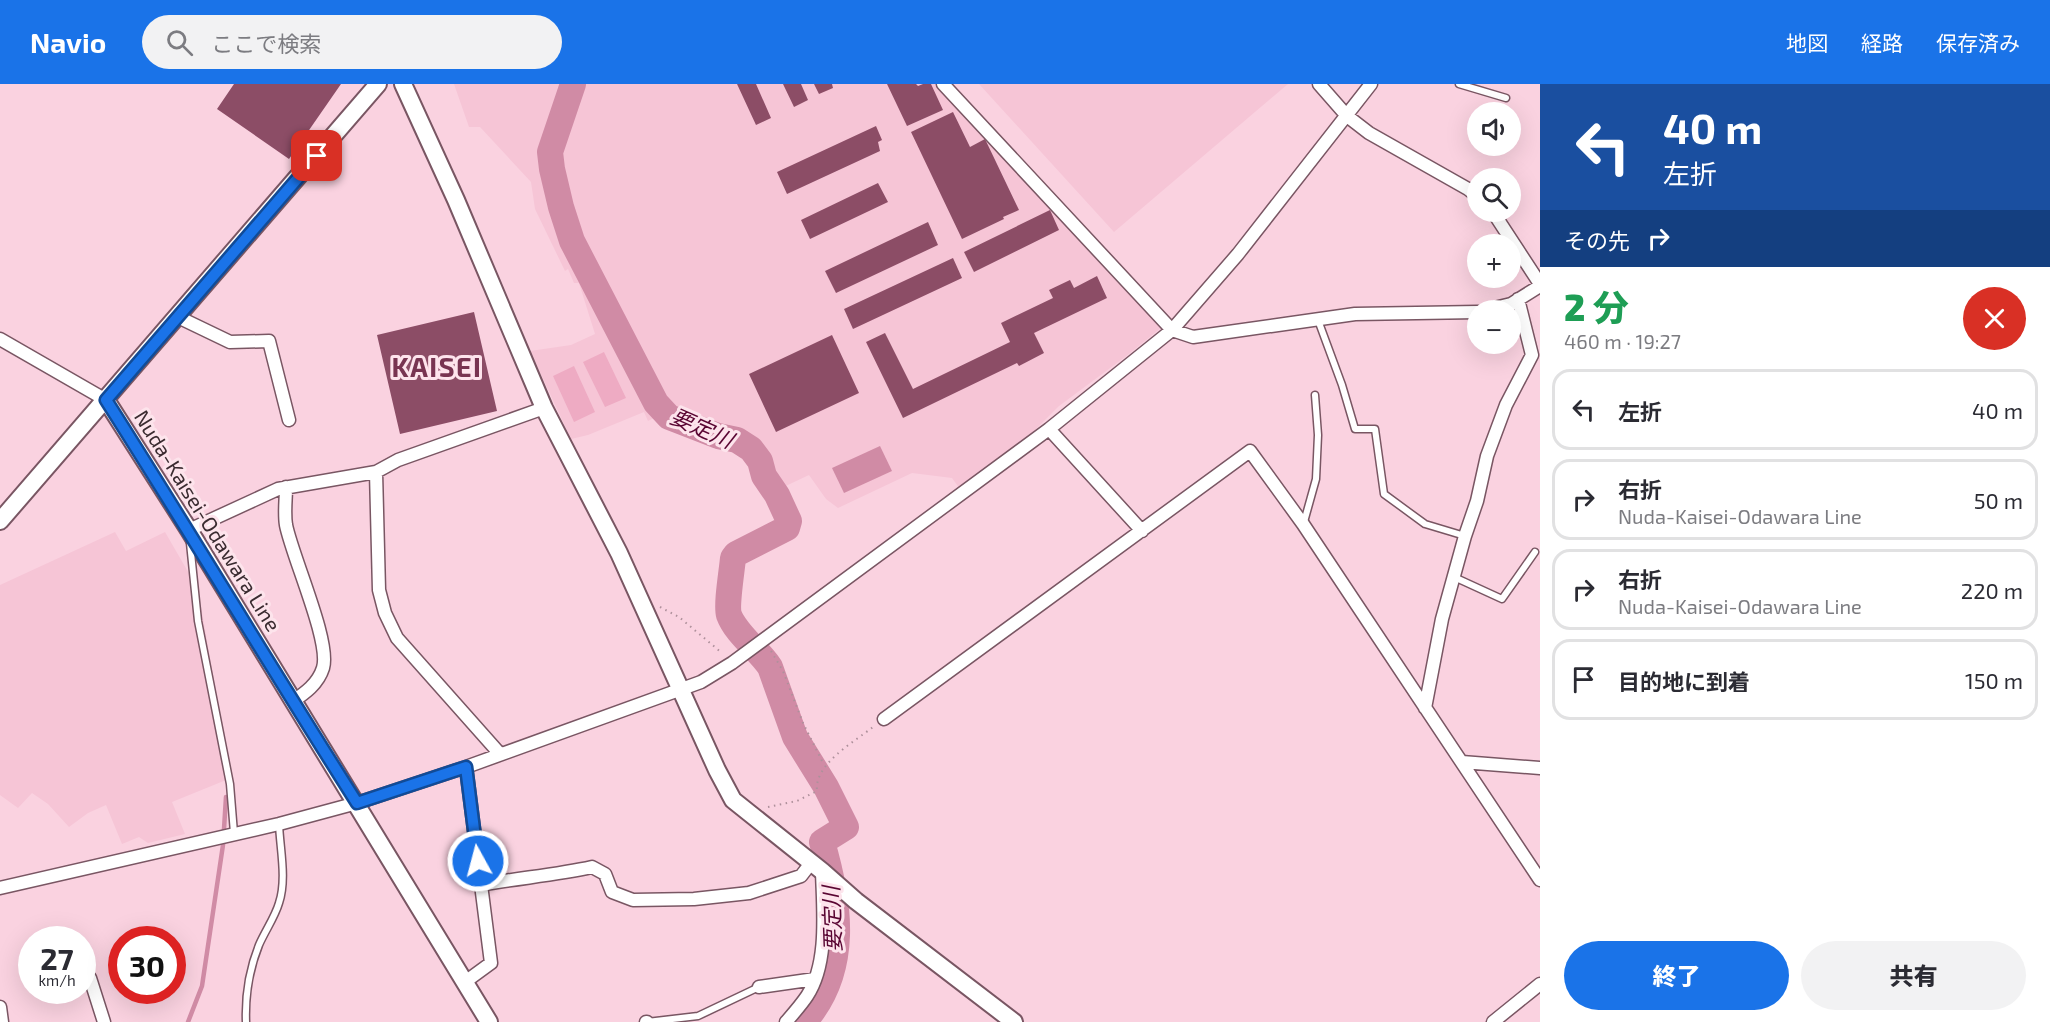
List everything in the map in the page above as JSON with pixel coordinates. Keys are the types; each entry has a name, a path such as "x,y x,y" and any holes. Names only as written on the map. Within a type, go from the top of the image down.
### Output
{"street":[{"name":"Nuda-Kaisei-Odawara Line","path":"378,84 106,400 189,530 489,1022"},
{"path":"403,84 456,200 544,408 640,599 733,800 817,867 855,901 1014,1022"},
{"path":"943,84 1172,330 1193,337 1355,314 1467,312"},
{"path":"1319,84 1347,117 1369,133 1467,188"},
{"path":"0,888 279,824 357,803 466,767 701,682 732,663 1049,429 1172,330 1238,254 1371,84"},
{"path":"1425,708 1442,618 1464,536 1477,501 1487,456 1506,405 1532,356 1518,299 1540,285 1499,222"},
{"path":"178,317 230,342 269,341 289,420"},
{"path":"0,339 106,400 0,521"},
{"path":"189,530 278,489 376,472 398,460 544,408"},
{"path":"1049,429 1142,531"},
{"path":"884,719 1250,451 1303,524 1540,880"},
{"path":"376,472 379,590 385,613 398,638 500,754"},
{"path":"286,487 285,523 320,637 324,666 318,679 307,692 292,702"},
{"path":"1462,762 1540,768"},
{"path":"465,982 491,963 466,767"},
{"path":"480,885 592,867 605,874 612,892 633,900 694,899 749,893 801,876 817,867"},
{"path":"786,1022 808,995 818,969 824,932 817,867"},
{"path":"759,987 814,979"},
{"path":"1494,1022 1540,984"},
{"path":"96,997 104,1022"},
{"path":"0,1006 2,1022"}],"lane":[{"path":"1459,84 1506,98"},
{"path":"1318,320 1342,385 1355,429 1375,429 1384,494 1425,524 1464,536"},
{"path":"1303,524 1316,479 1318,435 1315,396"},
{"path":"189,530 198,621 230,784 234,833"},
{"path":"1454,577 1503,599 1535,552"},
{"path":"246,1022 250,971 259,945 279,903 281,893 279,824"},
{"path":"646,1022 698,1016 759,987"}],"path":[{"path":"640,599 671,611 732,663"},
{"path":"757,644 783,671 803,723 825,765"},
{"path":"747,811 797,801 817,791 818,778 825,765 884,719"}],"shaded area":[{"path":"454,84 940,84 1161,319 1161,328 1059,406 1025,440 960,489 952,478 912,473 838,508 826,499 809,475 773,492 762,466 754,456 735,445 658,416 648,421 644,412 588,435 571,439 530,351 571,345 595,334 579,283 574,283 568,269 565,271 535,209 531,182 480,127 469,127"},
{"path":"979,84 1288,84 1114,232"},
{"path":"604,352 626,398 605,407 583,362"},
{"path":"574,366 595,412 574,422 553,376"},
{"path":"880,446 892,471 844,493 832,468"},
{"path":"115,532 126,551 165,532 198,589 231,778 172,802 185,834 148,843 139,837 122,844 106,805 88,813 69,827 48,804 32,793 18,808 0,795 0,585"}],"building":[{"path":"234,84 341,84 289,159 217,109"},
{"path":"737,84 756,84 771,118 756,125"},
{"path":"783,84 801,84 808,100 794,107"},
{"path":"814,84 832,84 833,88 819,94"},
{"path":"887,84 916,84 918,86 931,84 943,110 907,126"},
{"path":"953,112 970,147 985,139 1019,210 962,239 911,132"},
{"path":"876,126 882,140 878,142 880,151 787,194 777,172"},
{"path":"878,183 888,202 810,239 801,220"},
{"path":"1050,210 1059,230 974,272 964,252"},
{"path":"928,222 938,245 836,293 825,271"},
{"path":"953,258 962,278 853,329 844,309"},
{"path":"1097,276 1107,298 1034,333 1044,353 1019,366 1017,363 903,418 866,342 885,333 913,389 1010,342 1001,323 1053,298 1049,290 1070,280 1074,288"},
{"path":"474,312 497,411 400,434 377,335"},
{"path":"832,335 859,393 776,432 749,374"}],"waterway":[{"name":"要定川","path":"573,84 550,152 561,207 572,241 656,403 669,417 718,436 737,440 751,449 760,461 764,476 777,495 789,521 787,528 736,554 733,558 728,610 737,629 770,667 795,737 826,787 846,827 822,842 836,912 835,958 829,981 819,1002 804,1022"},
{"path":"188,1022 202,986 223,845 226,797"}],"district":[{"name":"KAISEI","path":"437,368"}],"route":[{"path":"317,156 106,400 357,803 466,767 478,861"}]}
